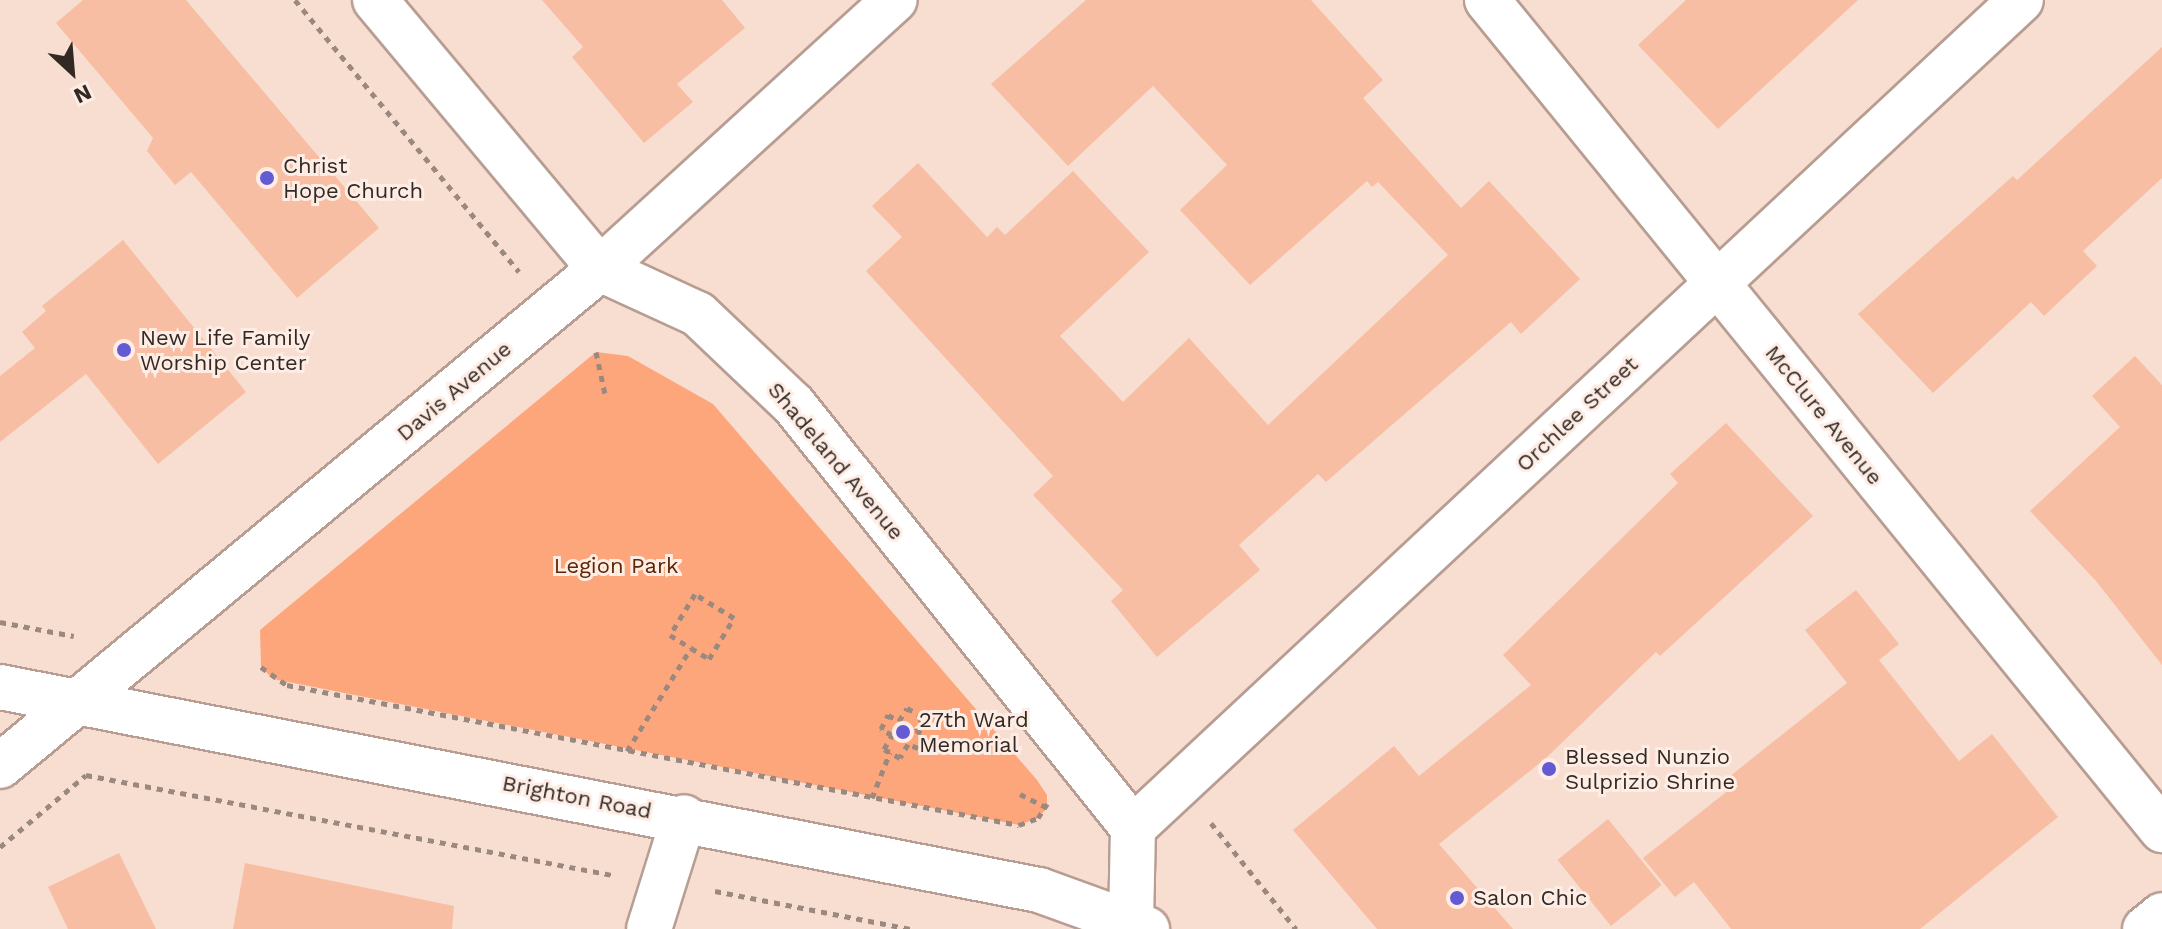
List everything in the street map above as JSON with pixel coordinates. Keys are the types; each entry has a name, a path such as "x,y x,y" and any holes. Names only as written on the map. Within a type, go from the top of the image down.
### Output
{"street":[{"name":"Shadeland Avenue","path":"375,0 600,269 698,314 793,404 1133,828"},
{"name":"Davis Avenue","path":"0,766 600,269 895,0"},
{"name":"McClure Avenue","path":"1487,0 2162,830"},
{"name":"Orchlee Street","path":"1133,828 2021,0"},
{"name":"Brighton Road","path":"0,687 684,817 1039,890 1139,925"},
{"path":"649,929 684,817"},
{"path":"1133,828 1139,925"},
{"path":"2145,929 2162,915"}],"path":[{"path":"295,0 524,279"},
{"path":"596,352 605,394"},
{"path":"695,594 734,618 709,659 691,648 670,635 695,594"},
{"path":"0,622 91,639"},
{"path":"627,751 691,648"},
{"path":"261,667 287,685 1019,825 1038,818 1047,808 1047,795"},
{"path":"907,708 923,717 916,730 924,735 918,748 908,744 900,758 890,752 884,749 892,735 881,729 888,715 899,721 907,708"},
{"path":"872,798 890,752"},
{"path":"0,847 86,775 619,877 616,890"},
{"path":"1020,794 1047,808"},
{"path":"1207,819 1296,929"},
{"path":"712,891 910,929"}],"green space":[{"name":"Legion Park","path":"596,352 628,356 713,404 1037,780 1047,795 1047,808 1038,818 1019,825 273,679 261,667 260,630"}],"building":[{"name":"Christ Hope Church","path":"83,0 186,0 379,228 297,298 191,172 175,185 147,151 153,138 56,23"},
{"path":"542,0 722,0 745,28 677,84 693,102 644,143 572,57 583,47"},
{"path":"1086,0 1311,0 1383,80 1363,98 1461,208 1489,181 1580,279 1521,334 1511,322 1326,482 1318,474 1239,545 1260,570 1157,657 1111,601 1123,590 1033,495 1053,476 866,271 902,237 872,206 918,163 987,237 997,227 1005,235 1073,171 1149,252 1060,336 1123,402 1189,338 1268,425 1448,255 1378,182 1372,187 1367,181 1250,285 1180,210 1227,165 1153,86 1068,166 991,84"},
{"path":"1686,0 1858,0 1718,129 1638,45"},
{"path":"2162,47 2162,178 2083,251 2097,266 2044,316 2031,302 1933,393 1858,314 2013,176 2017,180"},
{"name":"New Life Family Worship Center","path":"123,240 246,392 158,464 86,374 0,442 0,376 35,348 22,332 46,311 42,306"},
{"path":"2135,356 2162,385 2162,665 2096,581 2030,511 2120,427 2092,396"},
{"path":"1726,423 1813,516 1660,656 1656,652 1546,758 1439,844 1513,929 1377,929 1293,830 1394,746 1419,776 1531,685 1503,655 1678,483 1670,474"},
{"path":"1856,590 1899,644 1879,660 1959,761 1992,734 2058,817 1920,929 1731,929 1694,882 1675,897 1643,858 1735,785 1729,777 1847,683 1805,630"},
{"path":"1608,819 1661,885 1611,926 1557,860"},
{"path":"119,853 156,929 68,929 48,887"},
{"path":"245,863 454,906 452,929 233,929"}],"place":[{"name":"Christ Hope Church","path":"267,178"},
{"name":"New Life Family Worship Center","path":"124,350"},
{"name":"27th Ward Memorial","path":"903,732"},
{"name":"Blessed Nunzio Sulprizio Shrine","path":"1549,769"},
{"name":"Salon Chic","path":"1457,898"}]}
